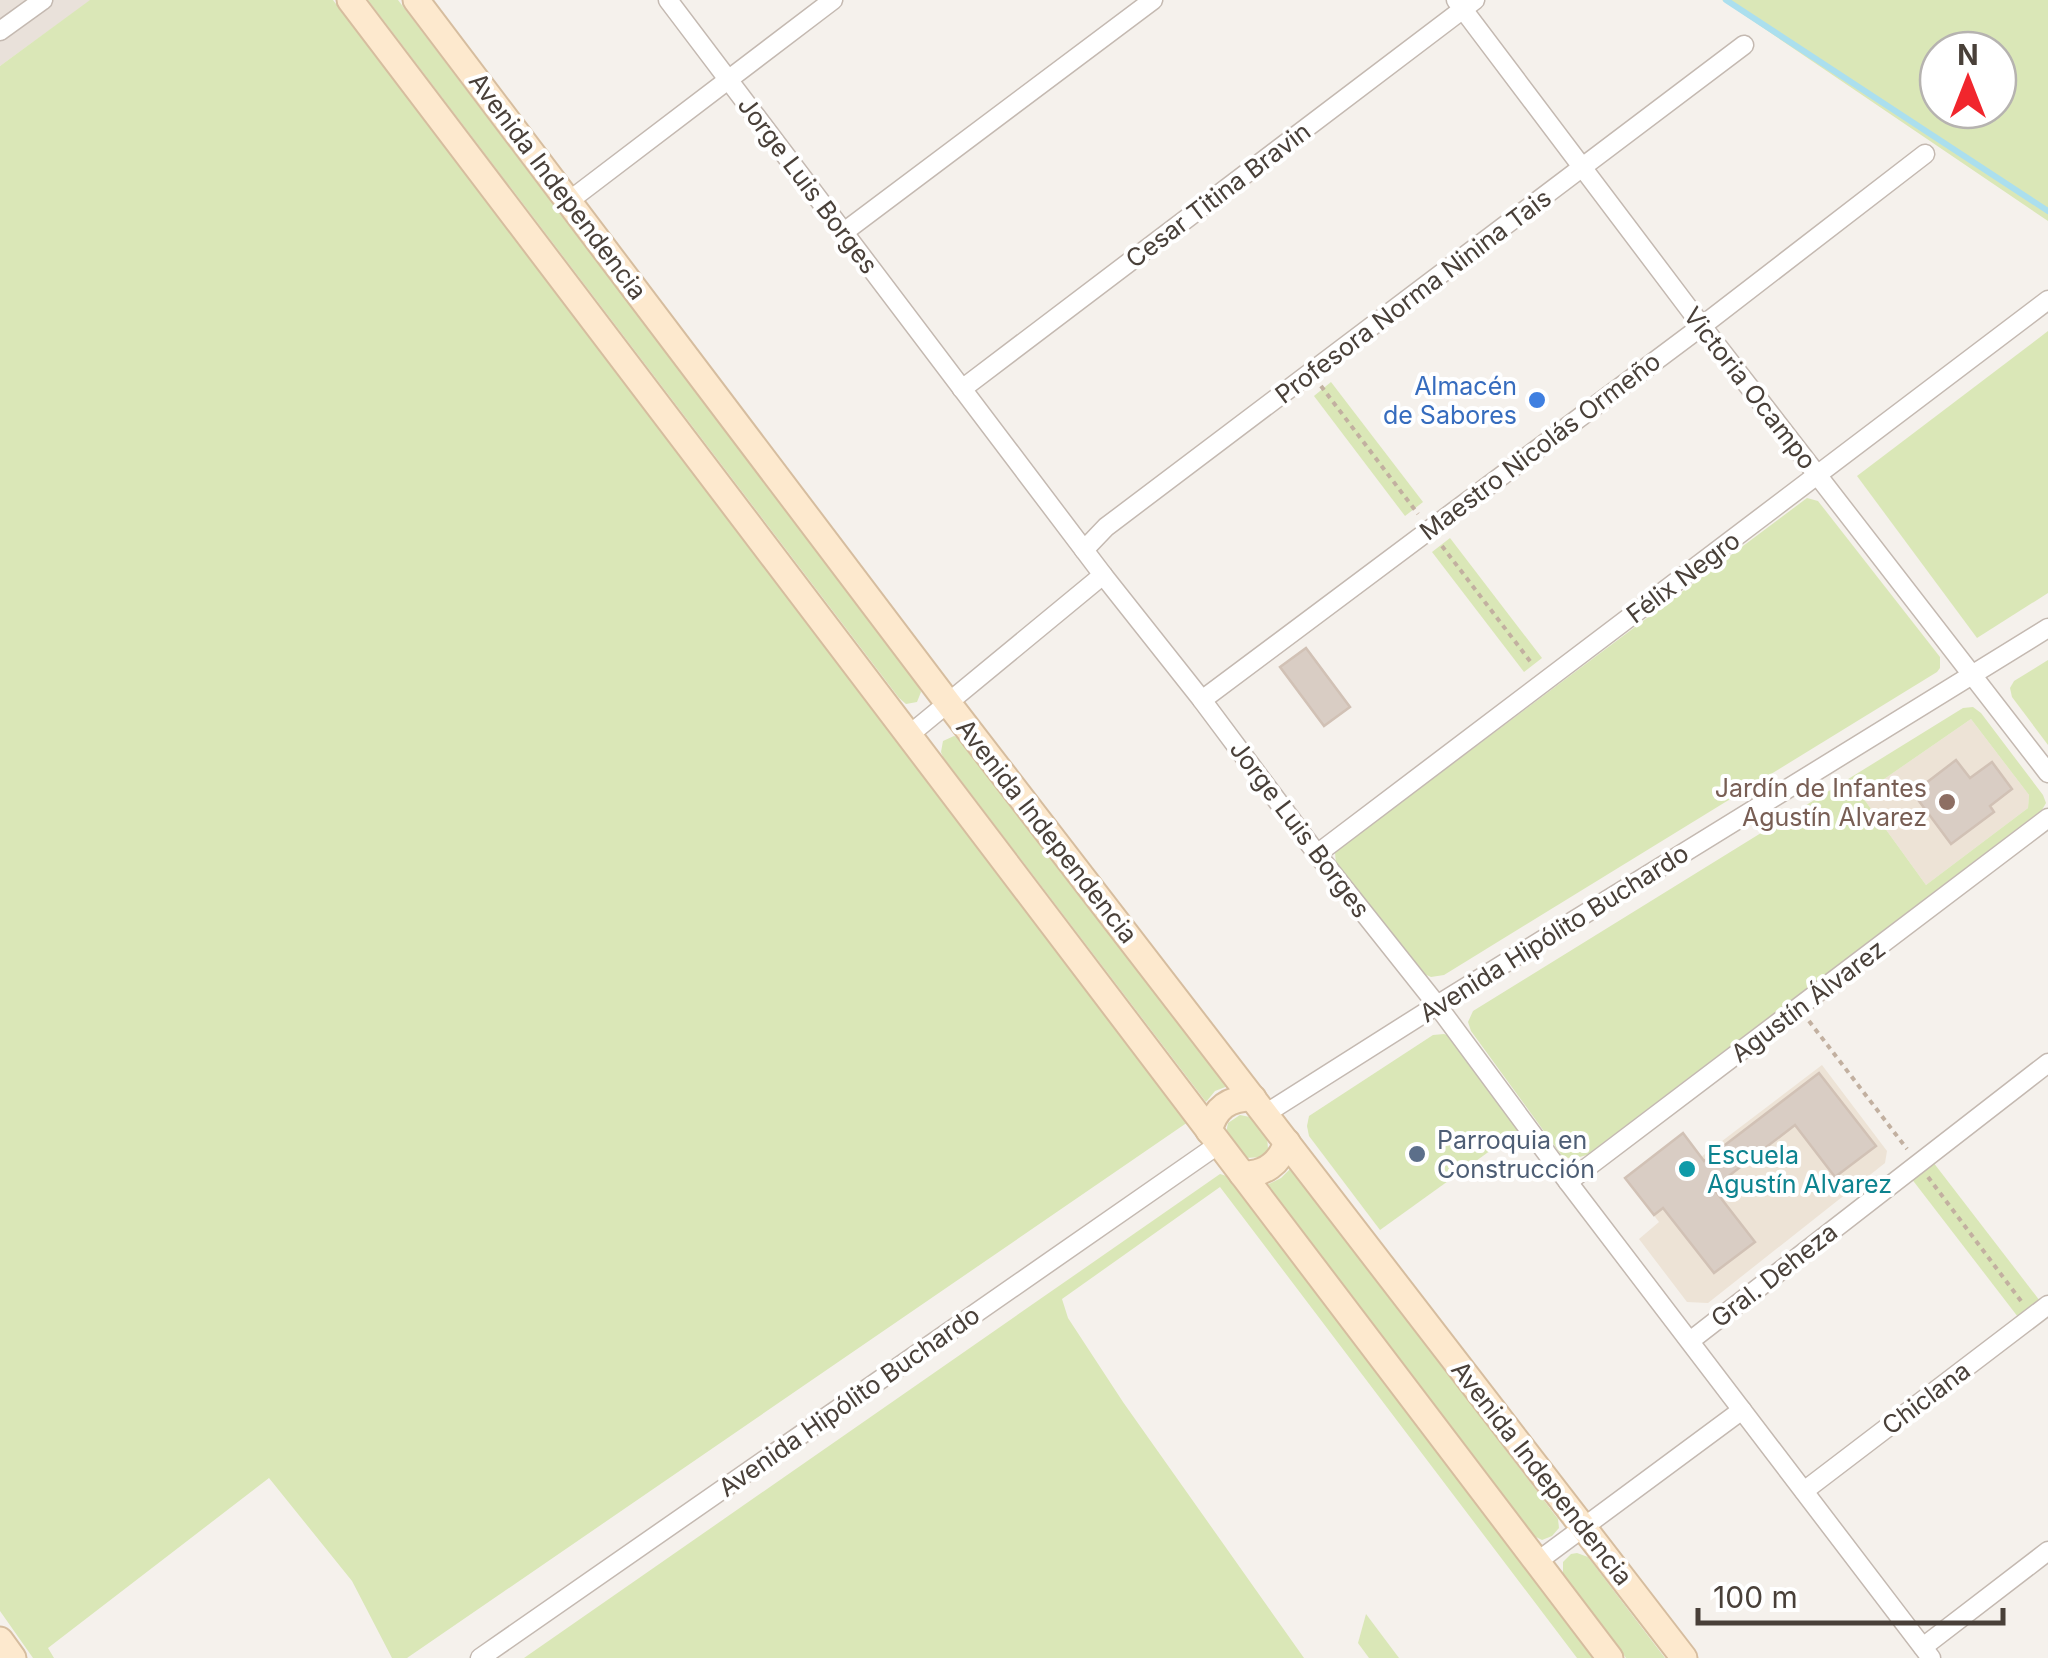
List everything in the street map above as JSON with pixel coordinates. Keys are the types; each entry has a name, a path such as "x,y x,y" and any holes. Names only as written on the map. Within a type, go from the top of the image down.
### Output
{"main road":[{"name":"Avenida Independencia","path":"350,0 1610,1658"},
{"name":"Avenida Independencia","path":"416,0 948,702 1684,1658"},
{"path":"1214,1138 1216,1112 1223,1105 1242,1098 1259,1106"},
{"path":"1242,1174 1256,1173 1277,1162 1287,1142"},
{"path":"0,1640 13,1658"}],"street":[{"path":"0,30 43,0"},
{"name":"Jorge Luis Borges","path":"668,0 1927,1652"},
{"path":"569,201 834,0"},
{"path":"844,232 1153,0"},
{"name":"Victoria Ocampo","path":"1465,3 1702,326 2048,773"},
{"name":"Cesar Titina Bravin","path":"962,389 1465,3"},
{"name":"Profesora Norma Ninina Tais","path":"1084,550 1106,527 1744,45"},
{"name":"Maestro Nicolás Ormeño","path":"1202,700 1702,326 1924,154"},
{"name":"Félix Negro","path":"1317,854 2048,300"},
{"path":"909,735 1103,575"},
{"name":"Avenida Hipólito Buchardo","path":"1259,1106 1437,1005 2048,628"},
{"name":"Agustín Álvarez","path":"1568,1182 2048,818"},
{"name":"Gral. Deheza","path":"1690,1341 2048,1063"},
{"name":"Avenida Hipólito Buchardo","path":"480,1658 1214,1138"},
{"name":"Chiclana","path":"1804,1491 2048,1304"},
{"path":"1538,1561 1742,1410"},
{"path":"1927,1652 2048,1551"}],"path":[{"path":"1311,373 1545,681"}],"shaded area":[{"path":"0,0 91,0 0,66"},
{"name":"Jardín de Infantes Agustín Alvarez","path":"1971,719 2029,795 2028,808 1926,885 1861,795"},
{"path":"1822,1065 1887,1151 1885,1163 1708,1303 1687,1302 1639,1239 1659,1222 1625,1178 1683,1133 1701,1157"}],"green space":[{"path":"90,0 333,0 1188,1122 407,1658 392,1658 352,1581 269,1478 48,1648 54,1658 33,1658 0,1611 0,66"},
{"path":"368,0 398,0 918,684 921,692 917,702 906,704 899,698"},
{"path":"1722,0 2048,0 2048,221"},
{"path":"2048,331 2048,593 1977,638 1857,476"},
{"path":"1331,382 1423,502 1405,516 1314,396"},
{"path":"1807,498 1818,501 1940,657 1937,672 1444,975 1431,977 1422,973 1336,865 1335,852"},
{"path":"1450,538 1542,658 1524,672 1432,552"},
{"path":"2048,660 2048,745 2012,697 2010,688 2014,681"},
{"path":"1973,707 1981,713 2043,795 2046,803 2042,810 1587,1155 1572,1159 1562,1156 1471,1031 1468,1022 1473,1011 1963,708","holes":["1971,719 2029,795 2028,808 1926,885 1861,795"]},
{"path":"954,736 961,738 1228,1086 1215,1091 1206,1102 943,757 943,741"},
{"path":"1433,1035 1450,1036 1519,1130 1380,1230 1309,1136 1309,1116"},
{"path":"1240,1115 1250,1117 1267,1136 1268,1149 1262,1157 1246,1158 1226,1133 1228,1123"},
{"path":"1933,1162 2040,1301 2018,1317 1911,1178"},
{"path":"1292,1167 1558,1519 1559,1528 1552,1536 1542,1540 1534,1536 1267,1185"},
{"path":"1220,1174 1230,1177 1594,1658 1577,1658 1220,1187 1062,1299 1068,1318 1123,1402 1304,1658 524,1658"},
{"path":"1577,1553 1588,1557 1665,1658 1626,1658 1563,1574 1563,1562"},
{"path":"1366,1614 1399,1658 1369,1658 1358,1643"}],"building":[{"path":"1306,648 1350,707 1324,726 1280,667"},
{"path":"1956,760 1970,778 1992,762 2012,789 1990,806 1994,812 1951,844 1913,793"},
{"name":"Escuela Agustín Alvarez","path":"1819,1073 1876,1146 1835,1177 1795,1125 1713,1188 1755,1242 1714,1273 1663,1208 1654,1215 1625,1178 1683,1133 1704,1161"}],"waterway":[{"path":"1726,0 2048,211"}],"place":[{"name":"Almacén de Sabores","path":"1537,400"},
{"name":"Jardín de Infantes Agustín Alvarez","path":"1947,802"},
{"name":"Parroquia en Construcción","path":"1417,1154"},
{"name":"Escuela Agustín Alvarez","path":"1687,1169"}]}
